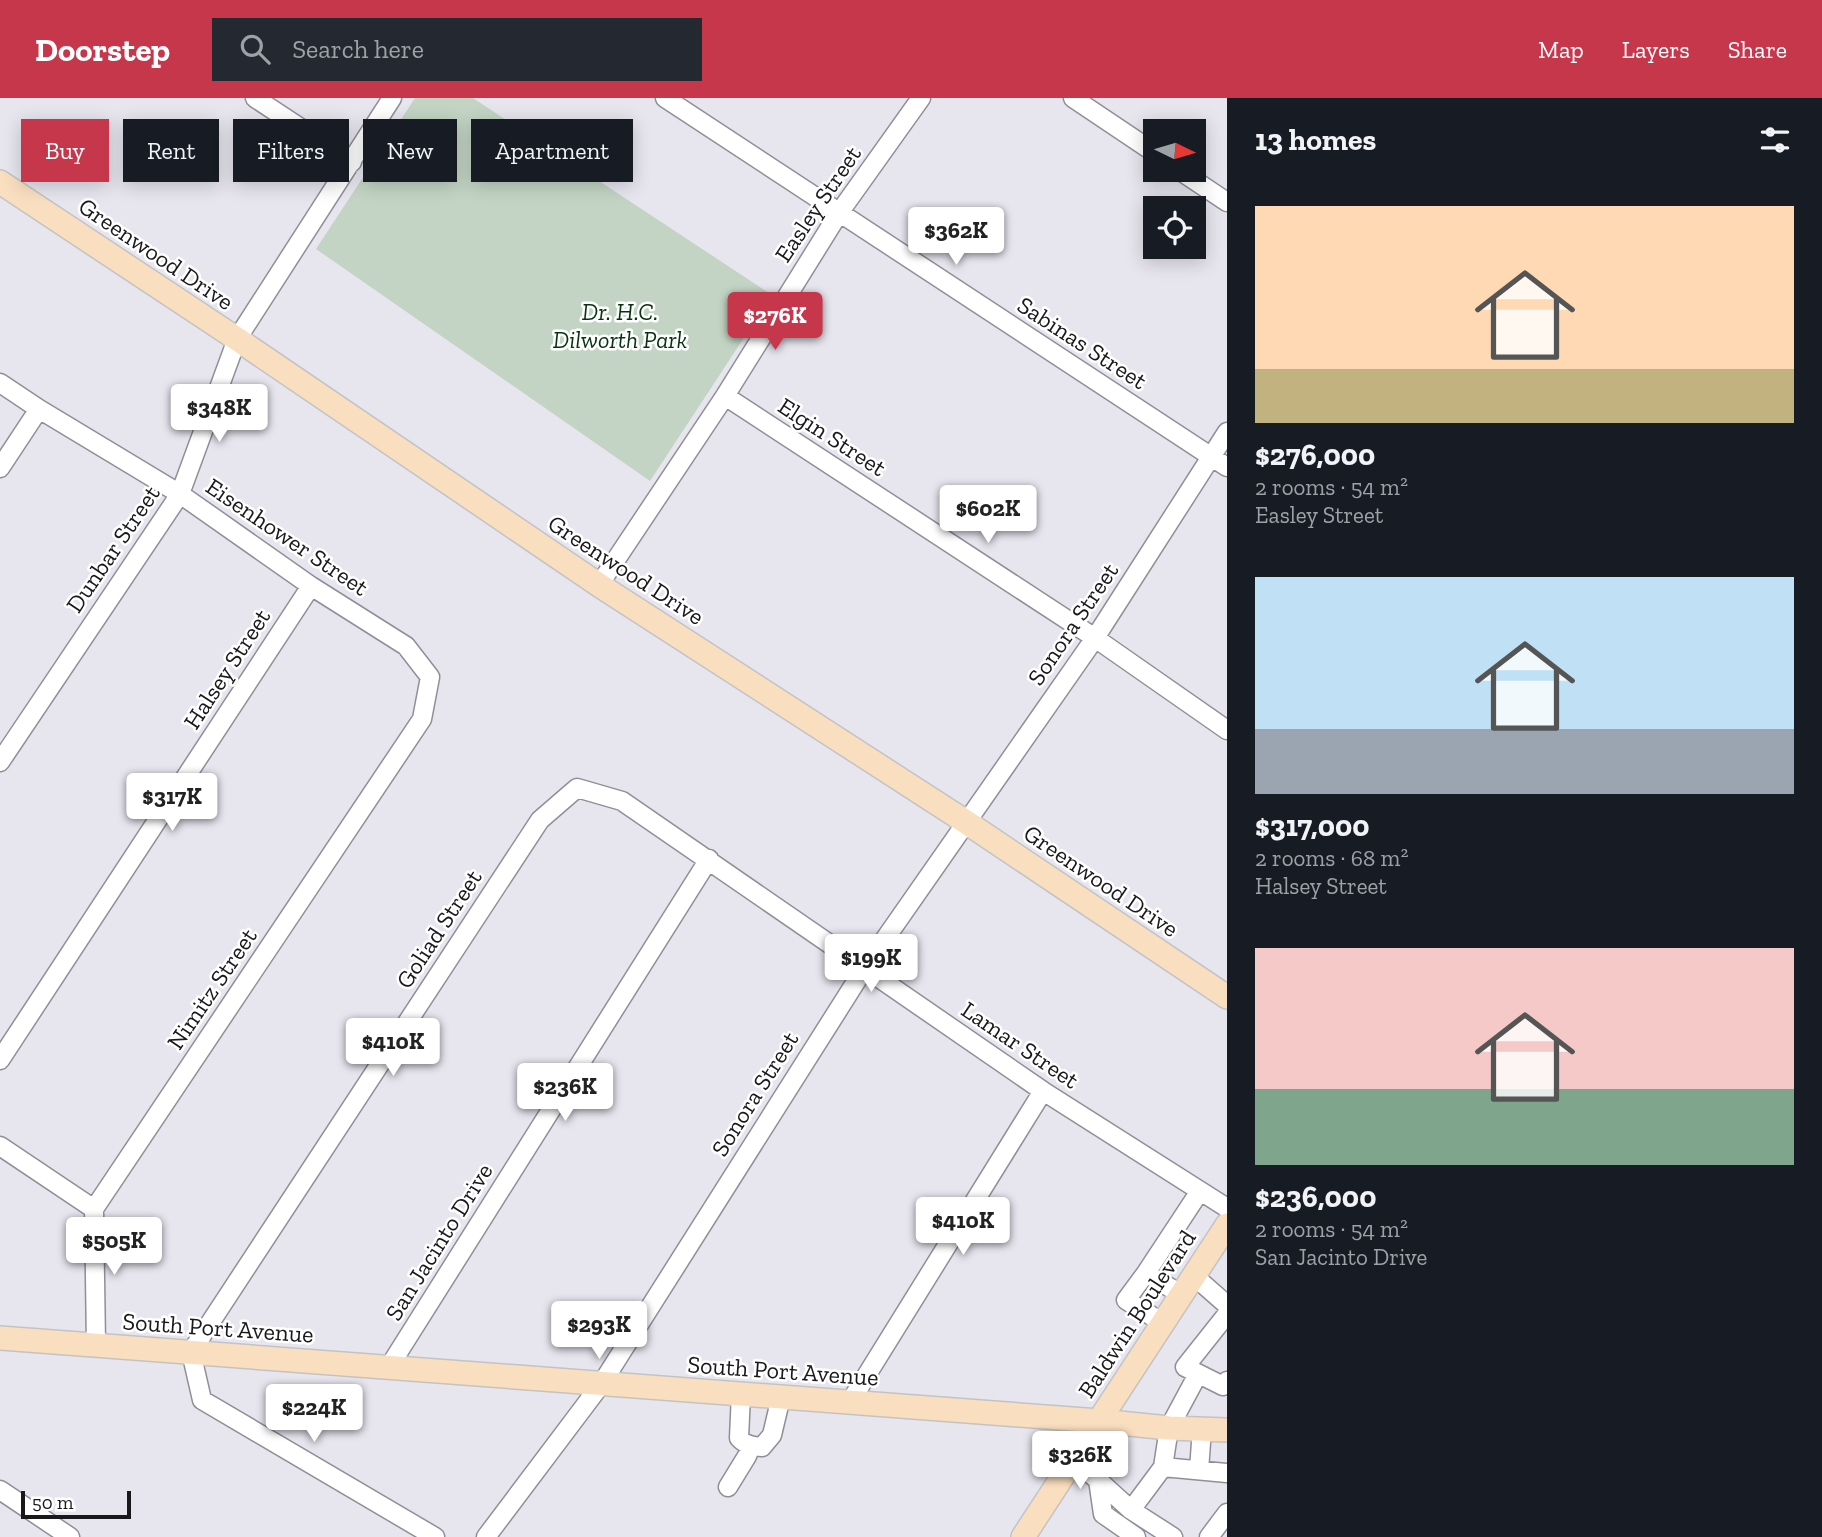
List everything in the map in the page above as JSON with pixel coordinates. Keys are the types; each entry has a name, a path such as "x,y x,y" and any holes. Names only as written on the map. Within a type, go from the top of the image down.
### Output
{"main road":[{"name":"Greenwood Drive","path":"0,182 599,585 966,822 1227,997"},
{"name":"Baldwin Boulevard","path":"1027,1536 1227,1225"},
{"name":"South Port Avenue","path":"0,1338 1169,1428 1227,1430"}],"street":[{"path":"255,98 352,162"},
{"name":"Dunbar Street","path":"0,762 180,494 237,339 392,98"},
{"name":"Sabinas Street","path":"665,98 1219,462"},
{"name":"Easley Street","path":"599,585 725,396 839,213 921,98"},
{"path":"1073,98 1143,145"},
{"path":"1197,182 1227,202"},
{"name":"Eisenhower Street","path":"0,383 180,494 311,586 407,646 430,677"},
{"name":"Elgin Street","path":"725,396 1095,638 1227,730"},
{"path":"0,468 39,409"},
{"name":"Sonora Street","path":"486,1537 601,1383 864,969 1219,462 1227,432"},
{"name":"Halsey Street","path":"0,1060 311,586"},
{"name":"Nimitz Street","path":"94,1209 422,719 430,677"},
{"name":"Lamar Street","path":"577,788 622,801 1043,1091 1227,1208"},
{"name":"Goliad Street","path":"191,1352 540,820 577,788"},
{"name":"San Jacinto Drive","path":"389,1367 709,859"},
{"path":"850,1402 1043,1091"},
{"path":"0,1146 94,1209 96,1345"},
{"path":"1163,1323 1126,1300 1200,1191"},
{"path":"1146,1273 1188,1285 1227,1305"},
{"path":"1225,1383 1185,1367 1227,1314"},
{"path":"191,1352 202,1400 435,1537"},
{"path":"1131,1510 1163,1467 1169,1428 1198,1374"},
{"path":"741,1394 739,1438 751,1446 762,1447 772,1435 780,1397"},
{"path":"1199,1471 1202,1429"},
{"path":"728,1487 751,1446"},
{"path":"1074,1461 1131,1510 1173,1537"},
{"path":"1163,1467 1227,1474"},
{"path":"1098,1480 1103,1514 1136,1537"},
{"path":"0,1490 70,1537"},
{"path":"1209,1537 1227,1513"}],"green space":[{"name":"Dr. H.C. Dilworth Park","path":"415,98 473,98 505,119 471,119 471,182 600,182 772,295 650,481 316,249 363,177 363,182 457,182 457,119 401,119"}]}
